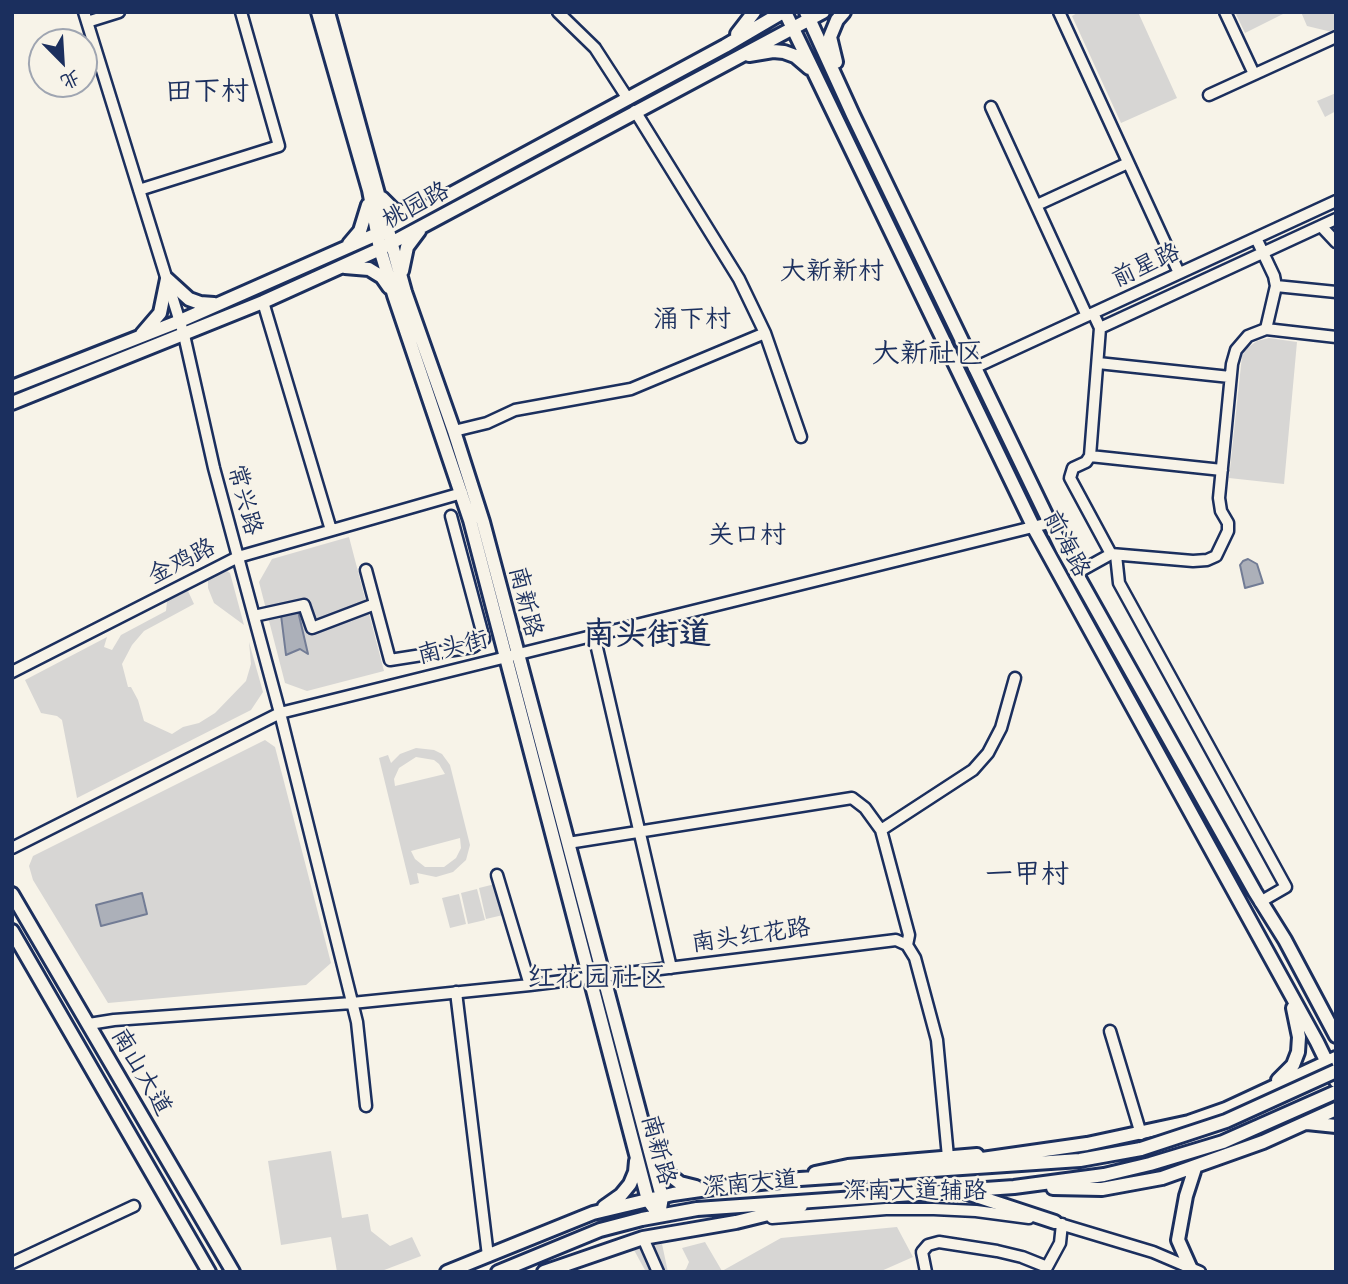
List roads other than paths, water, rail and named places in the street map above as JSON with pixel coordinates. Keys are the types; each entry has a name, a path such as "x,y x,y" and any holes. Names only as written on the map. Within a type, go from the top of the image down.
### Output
{"main road":[{"name":"南新路","path":"318,12 373,189"},
{"name":"南新路","path":"328,12 399,293 568,843 603,976 643,1148 648,1200 659,1215"},
{"path":"725,46 743,29 754,12"},
{"name":"桃园路","path":"12,387 223,303 382,231 784,12"},
{"name":"前海路","path":"784,12 1034,528 1290,994 1333,1063 1336,1081"},
{"name":"桃园路","path":"12,403 264,302 386,246 736,58 807,16 823,12"},
{"path":"844,12 830,37 853,115"},
{"name":"前海路","path":"807,16 1049,523 1260,902 1285,940 1336,1036"},
{"path":"736,58 773,51 784,52 801,60 815,73"},
{"path":"373,189 394,210 411,212 424,209"},
{"path":"338,252 360,231 373,189"},
{"path":"399,293 404,254 412,239 424,226"},
{"path":"335,270 352,267 369,269 399,293"},
{"path":"137,338 160,313 167,279 194,301 205,304 223,303"},
{"name":"南新路","path":"399,293 454,431 483,522 511,655 589,978 643,1148 662,1197 659,1215"},
{"name":"南山大道","path":"12,894 233,1272"},
{"name":"南山大道","path":"12,931 209,1272"},
{"path":"1251,1098 1274,1084 1287,1072 1296,1057 1299,1037 1290,994"},
{"path":"1319,1004 1336,1024"},
{"name":"深南大道","path":"447,1272 593,1213 721,1186 1080,1160 1141,1149 1226,1121 1333,1063"},
{"name":"深南大道","path":"892,1173 1141,1134 1189,1122 1333,1063"},
{"name":"深南大道","path":"498,1272 600,1230 659,1215 729,1205 1014,1187 1104,1175 1223,1142 1336,1092"},
{"name":"深南大道","path":"1014,1187 1112,1188 1152,1181 1263,1142 1336,1109"},
{"path":"1307,1123 1336,1126"},
{"path":"593,1213 613,1202 631,1184 643,1148 680,1183 700,1187 721,1186"},
{"name":"深南大道辅路","path":"800,1180 832,1168 1051,1148"},
{"path":"1195,1168 1186,1196 1178,1240 1195,1269"},
{"path":"957,1190 1058,1223"},
{"path":"736,1222 836,1198"},
{"name":"深南大道辅路","path":"544,1272 643,1238 736,1222"}],"street":[{"path":"86,17 118,12"},
{"path":"139,190 279,146 241,12"},
{"path":"558,12 595,48 628,99"},
{"path":"1059,12 1179,273"},
{"path":"1225,12 1254,74"},
{"name":"常兴路","path":"86,17 184,335 214,468 280,713 357,1023 366,1106"},
{"path":"1209,95 1336,37"},
{"path":"991,107 1090,314 1100,328 1090,456 1086,462 1073,468 1070,481 1113,554 1119,583 1286,887 1260,902"},
{"path":"635,111 739,279 765,333 801,438"},
{"path":"1037,205 1128,163"},
{"name":"前星路","path":"974,368 1336,201"},
{"path":"1100,328 1336,219"},
{"path":"1321,226 1336,242"},
{"path":"1256,238 1276,286 1266,329"},
{"path":"1276,286 1336,292"},
{"path":"264,302 331,530"},
{"path":"1076,573 1113,554 1193,561 1216,556 1229,527 1219,504 1230,377 1233,357 1241,342 1256,331 1266,329 1336,337"},
{"path":"454,431 487,423 515,410 631,389 765,333"},
{"path":"1098,363 1230,377"},
{"path":"1090,456 1222,470"},
{"name":"金鸡路","path":"12,672 238,557 462,494"},
{"path":"366,570 390,660 473,647 484,639 451,516"},
{"name":"南头街","path":"12,848 280,713 1049,523"},
{"path":"254,616 304,605 312,628 375,604"},
{"path":"594,635 671,968"},
{"path":"881,830 973,770 988,752 1001,728 1015,678"},
{"path":"568,843 852,798 865,808 881,830 909,935 907,945 915,958 940,1052 948,1157"},
{"path":"497,875 530,985"},
{"name":"南头红花路","path":"89,1024 352,1003 530,985 896,940 907,945"},
{"path":"456,992 488,1256"},
{"path":"1110,1031 1141,1134"},
{"path":"12,1263 134,1206"},
{"name":"深南大道辅路","path":"736,1222 886,1209 976,1211 1058,1223 1153,1252 1195,1269"},
{"path":"926,1272 922,1252 928,1245 939,1242 997,1251 1047,1267 1060,1243 1058,1223"},
{"path":"643,1238 658,1272"}],"district":[{"name":"田下村","path":"207,93"},
{"name":"大新新村","path":"832,272"},
{"name":"涌下村","path":"692,320"},
{"name":"大新社区","path":"928,355"},
{"name":"关口村","path":"747,536"},
{"name":"南头街道","path":"647,635"},
{"name":"一甲村","path":"1027,876"},
{"name":"红花园社区","path":"597,979"}]}
